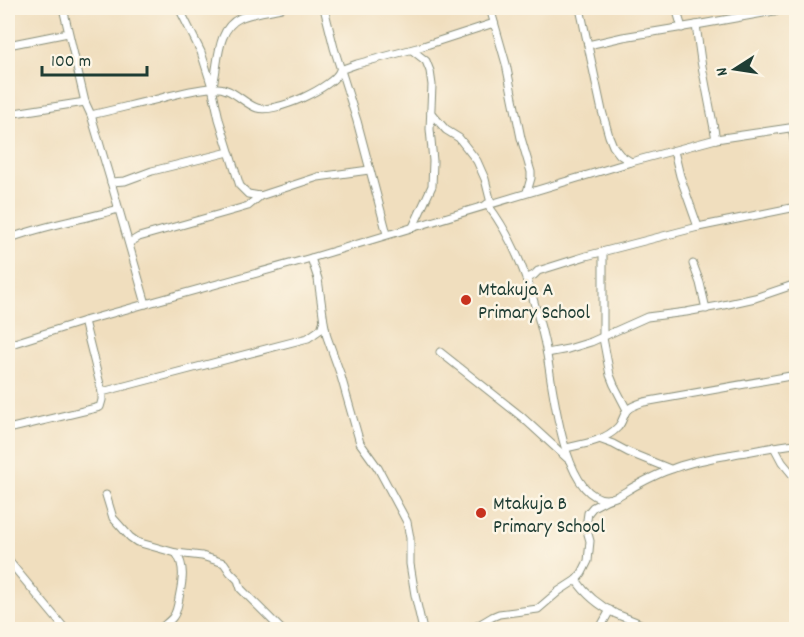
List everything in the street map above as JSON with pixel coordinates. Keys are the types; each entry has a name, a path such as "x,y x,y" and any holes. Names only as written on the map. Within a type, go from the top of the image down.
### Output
{"street":[{"path":"63,8 85,102 146,304"},
{"path":"179,8 201,52 240,186 248,194 260,196"},
{"path":"212,87 227,27 240,18 281,8"},
{"path":"324,8 387,234"},
{"path":"490,8 506,63 521,138 531,172 530,187 527,192"},
{"path":"580,8 609,136 620,155 631,162"},
{"path":"676,8 682,28"},
{"path":"588,45 791,8"},
{"path":"340,69 412,50 494,22"},
{"path":"696,25 716,139"},
{"path":"8,45 68,33"},
{"path":"412,50 426,60 430,71 433,161 432,186 413,227"},
{"path":"91,116 212,87 220,87 238,95 256,108 263,109 294,102 312,94 339,76 340,69"},
{"path":"8,114 85,102"},
{"path":"431,113 446,130 459,138 477,161 485,179 489,203 526,279 539,319 557,413 570,462 580,483 588,492 608,499"},
{"path":"8,345 84,321 311,258 489,203 716,139 794,127 796,151"},
{"path":"674,151 680,176 698,227"},
{"path":"111,182 126,181 152,171 229,152"},
{"path":"129,243 139,237 248,206 260,196 318,177 369,170"},
{"path":"526,279 538,271 603,252 698,227 796,207"},
{"path":"8,239 41,227 118,209"},
{"path":"603,252 603,338 610,375 627,410"},
{"path":"311,258 318,279 327,338 360,443 378,468 407,522 414,595 423,630"},
{"path":"693,264 706,309"},
{"path":"547,353 603,338 647,317 706,309 743,301 796,284"},
{"path":"8,429 96,409 100,406 102,392 84,321"},
{"path":"102,392 308,338 321,329 324,322"},
{"path":"440,352 522,417 570,462"},
{"path":"566,448 599,439 617,428 627,410 644,402 796,375"},
{"path":"599,439 670,469"},
{"path":"470,630 492,616 538,609 558,591 576,580 588,561 590,541 586,527 588,513 593,507 670,469 709,459 796,444"},
{"path":"774,447 796,480"},
{"path":"106,495 112,518 130,537 137,542 176,553 202,556 224,564 238,580 241,589 282,630"},
{"path":"159,630 173,617 182,585 182,566 176,553"},
{"path":"8,560 66,630"},
{"path":"576,580 590,596 610,610 644,624 651,630"},
{"path":"599,630 610,610"}],"place":[{"name":"Mtakuja A Primary School","path":"466,300"},
{"name":"Mtakuja B Primary School","path":"481,513"}]}
